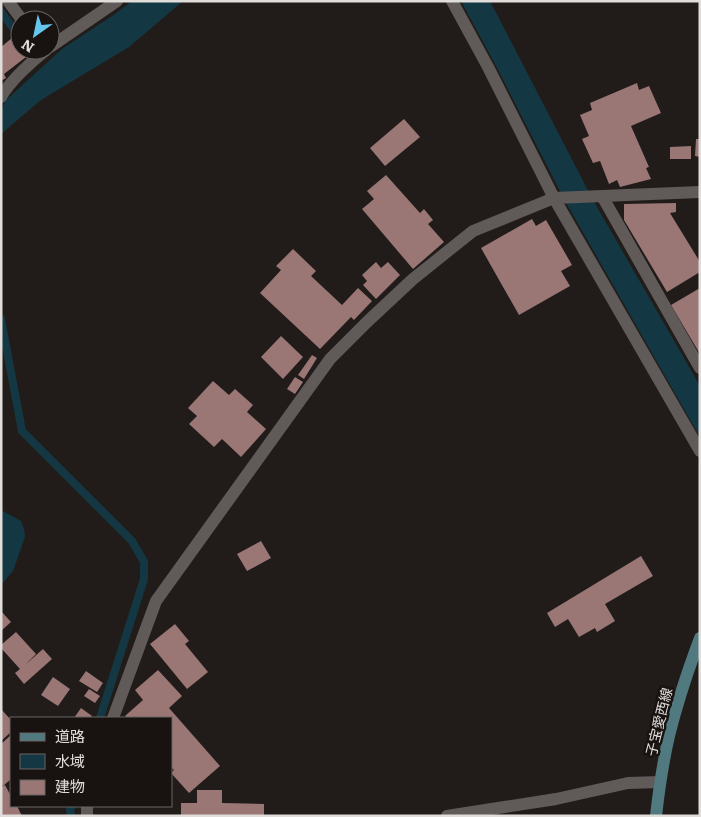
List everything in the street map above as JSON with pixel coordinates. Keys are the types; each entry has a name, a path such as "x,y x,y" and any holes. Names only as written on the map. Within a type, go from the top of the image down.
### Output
{"main road":[{"name":"子宝愛西線","path":"656,816 660,782 669,736 700,638"}],"street":[{"path":"60,40 117,1"},
{"path":"452,1 557,198 700,451"},
{"path":"1,97 4,91 35,60"},
{"path":"113,717 156,601 330,359 413,278 473,231 557,198 700,192"},
{"path":"598,196 700,368"},
{"path":"447,816 556,799 628,783 660,782"}],"water":[{"path":"132,1 183,1 129,47 41,100 1,134 1,112 5,101 50,60 60,60 60,51 62,49"},
{"path":"461,1 490,1 593,200 700,386 700,437 565,201"},
{"path":"1,510 21,521 25,537 13,571 1,585"}],"building":[{"path":"10,40 10,60 22,60 4,74 6,78 1,81 1,47"},
{"path":"637,83 639,90 649,86 661,113 631,126 649,167 646,168 651,179 620,187 617,180 609,184 600,161 593,163 582,139 589,136 580,115 592,110 590,103"},
{"path":"404,119 420,137 385,166 370,148"},
{"path":"696,139 700,139 700,157 695,156"},
{"path":"691,146 691,159 670,159 670,147"},
{"path":"386,175 420,213 424,209 433,220 428,224 444,242 413,269 362,209 374,199 367,191"},
{"path":"676,203 676,212 670,213 700,262 700,272 667,292 624,220 624,204"},
{"path":"532,219 536,226 546,220 572,265 561,271 570,286 519,315 481,248"},
{"path":"293,249 316,271 311,276 342,305 358,288 372,301 354,320 351,317 320,349 260,293 281,270 276,266"},
{"path":"376,262 381,268 388,262 400,275 376,299 363,285 367,281 362,275"},
{"path":"700,288 700,354 671,305"},
{"path":"281,336 303,357 283,379 261,357"},
{"path":"312,355 317,358 304,379 298,375"},
{"path":"295,377 303,382 295,394 287,389"},
{"path":"213,381 229,395 235,389 253,405 247,412 266,429 241,457 222,439 214,447 189,424 197,416 188,408"},
{"path":"261,541 271,558 247,571 237,554"},
{"path":"641,556 653,576 605,604 615,621 597,632 595,628 579,637 568,619 555,627 547,613"},
{"path":"1,611 11,622 1,631"},
{"path":"175,624 189,641 185,644 208,672 187,689 150,644"},
{"path":"16,632 36,654 25,665 43,649 52,659 24,684 15,673 20,669 1,648 1,645"},
{"path":"158,670 182,696 169,708 220,766 189,793 172,774 174,770 172,768 172,717 125,716 143,700 135,690"},
{"path":"86,671 103,683 97,692 79,681"},
{"path":"53,677 70,689 58,706 41,695"},
{"path":"89,689 100,696 95,703 84,696"},
{"path":"81,708 92,716 91,717 75,717"},
{"path":"1,709 10,719 10,733 1,741"},
{"path":"10,736 10,780 3,786 1,784 1,744"},
{"path":"5,785 10,794 10,807 18,807 22,816 1,816 1,787"},
{"path":"197,790 222,790 222,803 264,804 264,816 181,816 181,803 197,803"}],"waterway":[{"path":"1,12 10,24"},
{"path":"1,319 22,431 132,541 144,562 144,579 100,717"},
{"path":"71,816 72,807"}]}
